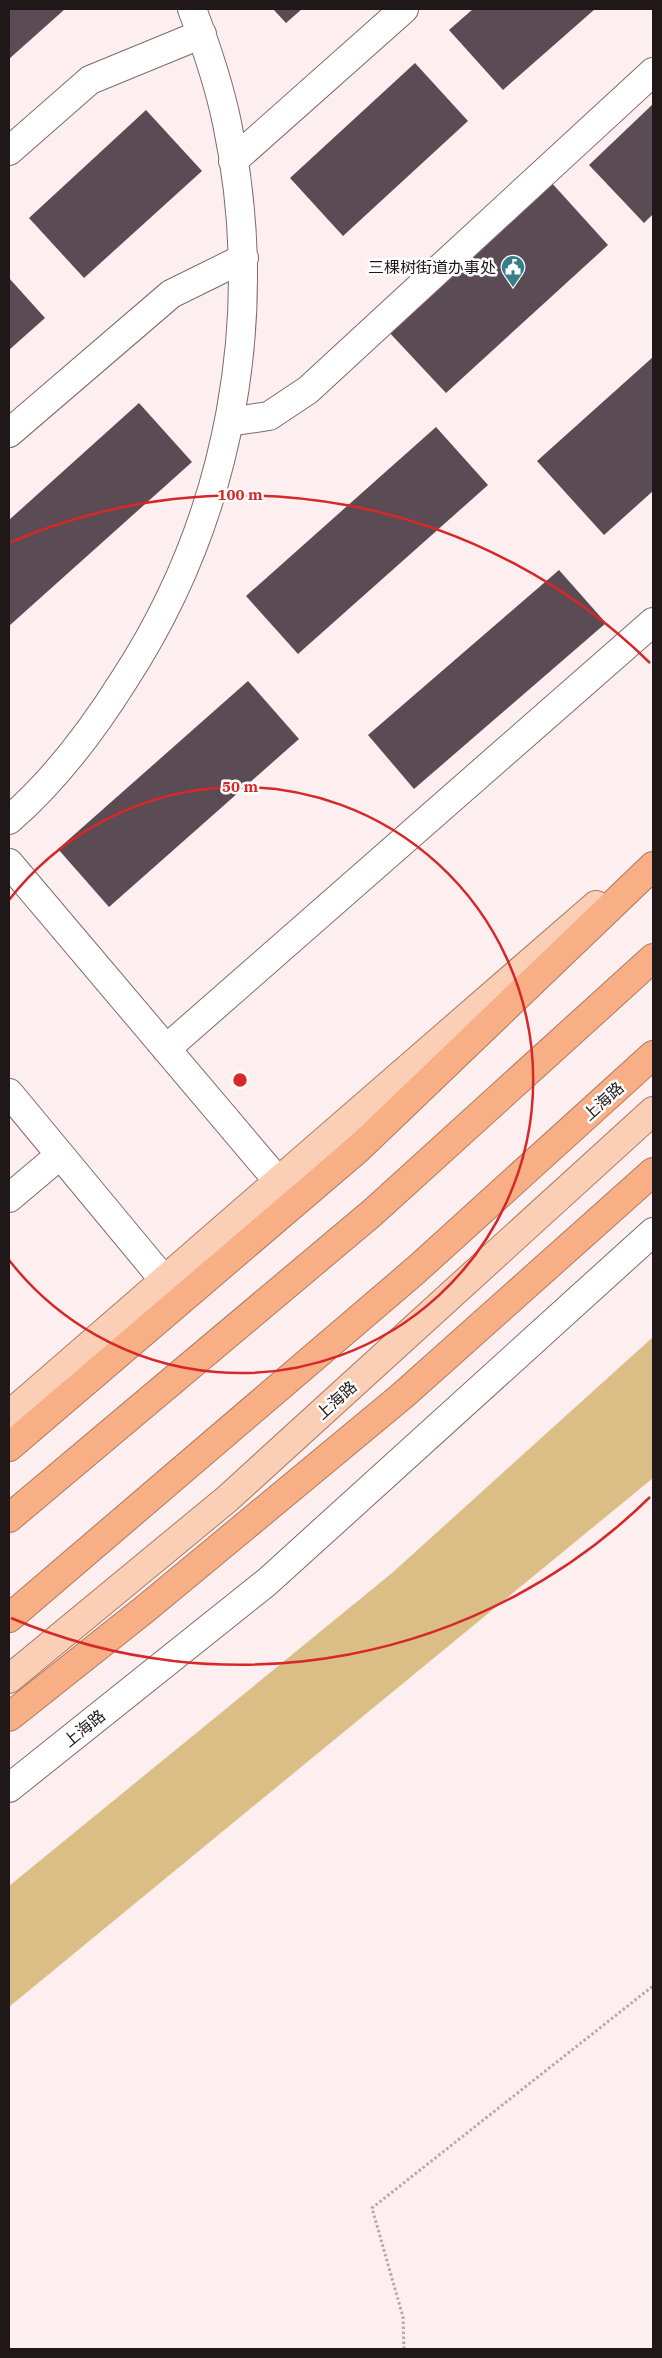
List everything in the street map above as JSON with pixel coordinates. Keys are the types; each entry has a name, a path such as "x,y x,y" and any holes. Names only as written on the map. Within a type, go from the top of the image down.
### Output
{"highway":[{"path":"9,1447 359,1148 653,866"},
{"path":"9,1518 372,1213 653,958"},
{"name":"上海路","path":"9,1618 416,1270 653,1055"},
{"path":"9,1717 145,1609 402,1396 653,1172"}],"main road":[{"path":"9,1415 653,854"},
{"name":"上海路","path":"9,1679 227,1499 653,1111"}],"street":[{"path":"12,812 64,763 106,709 143,651 175,591 201,527 221,461 235,394 242,326 244,258 238,190 227,122 202,34 192,9"},
{"path":"233,161 404,9"},
{"path":"9,150 90,80 202,34"},
{"path":"229,422 269,416 308,390 653,72"},
{"path":"9,433 171,294 244,258"},
{"path":"166,1049 653,622"},
{"path":"9,863 278,1181"},
{"path":"9,1093 164,1280"},
{"path":"9,1198 60,1155"},
{"name":"上海路","path":"9,1788 267,1582 653,1232"}],"path":[{"path":"404,2349 403,2318 372,2208 653,1986"}],"shaded area":[{"path":"653,1337 653,1478 9,2007 9,1886 392,1573"}],"building":[{"path":"9,9 65,9 9,59"},
{"path":"273,9 302,9 286,23"},
{"path":"473,9 595,9 503,90 449,30"},
{"path":"415,63 468,121 343,236 290,178"},
{"path":"653,104 653,214 644,223 589,165"},
{"path":"146,110 202,171 84,278 29,218"},
{"path":"550,181 608,245 446,393 387,330"},
{"path":"9,278 45,318 9,350"},
{"path":"653,357 653,491 604,535 537,461"},
{"path":"139,403 192,462 9,626 9,520"},
{"path":"436,427 488,485 298,654 246,596"},
{"path":"559,570 606,623 414,789 368,735"},
{"path":"248,681 299,739 109,907 58,849"}],"place":[{"name":"三棵树街道办事处","path":"513,288"}]}
